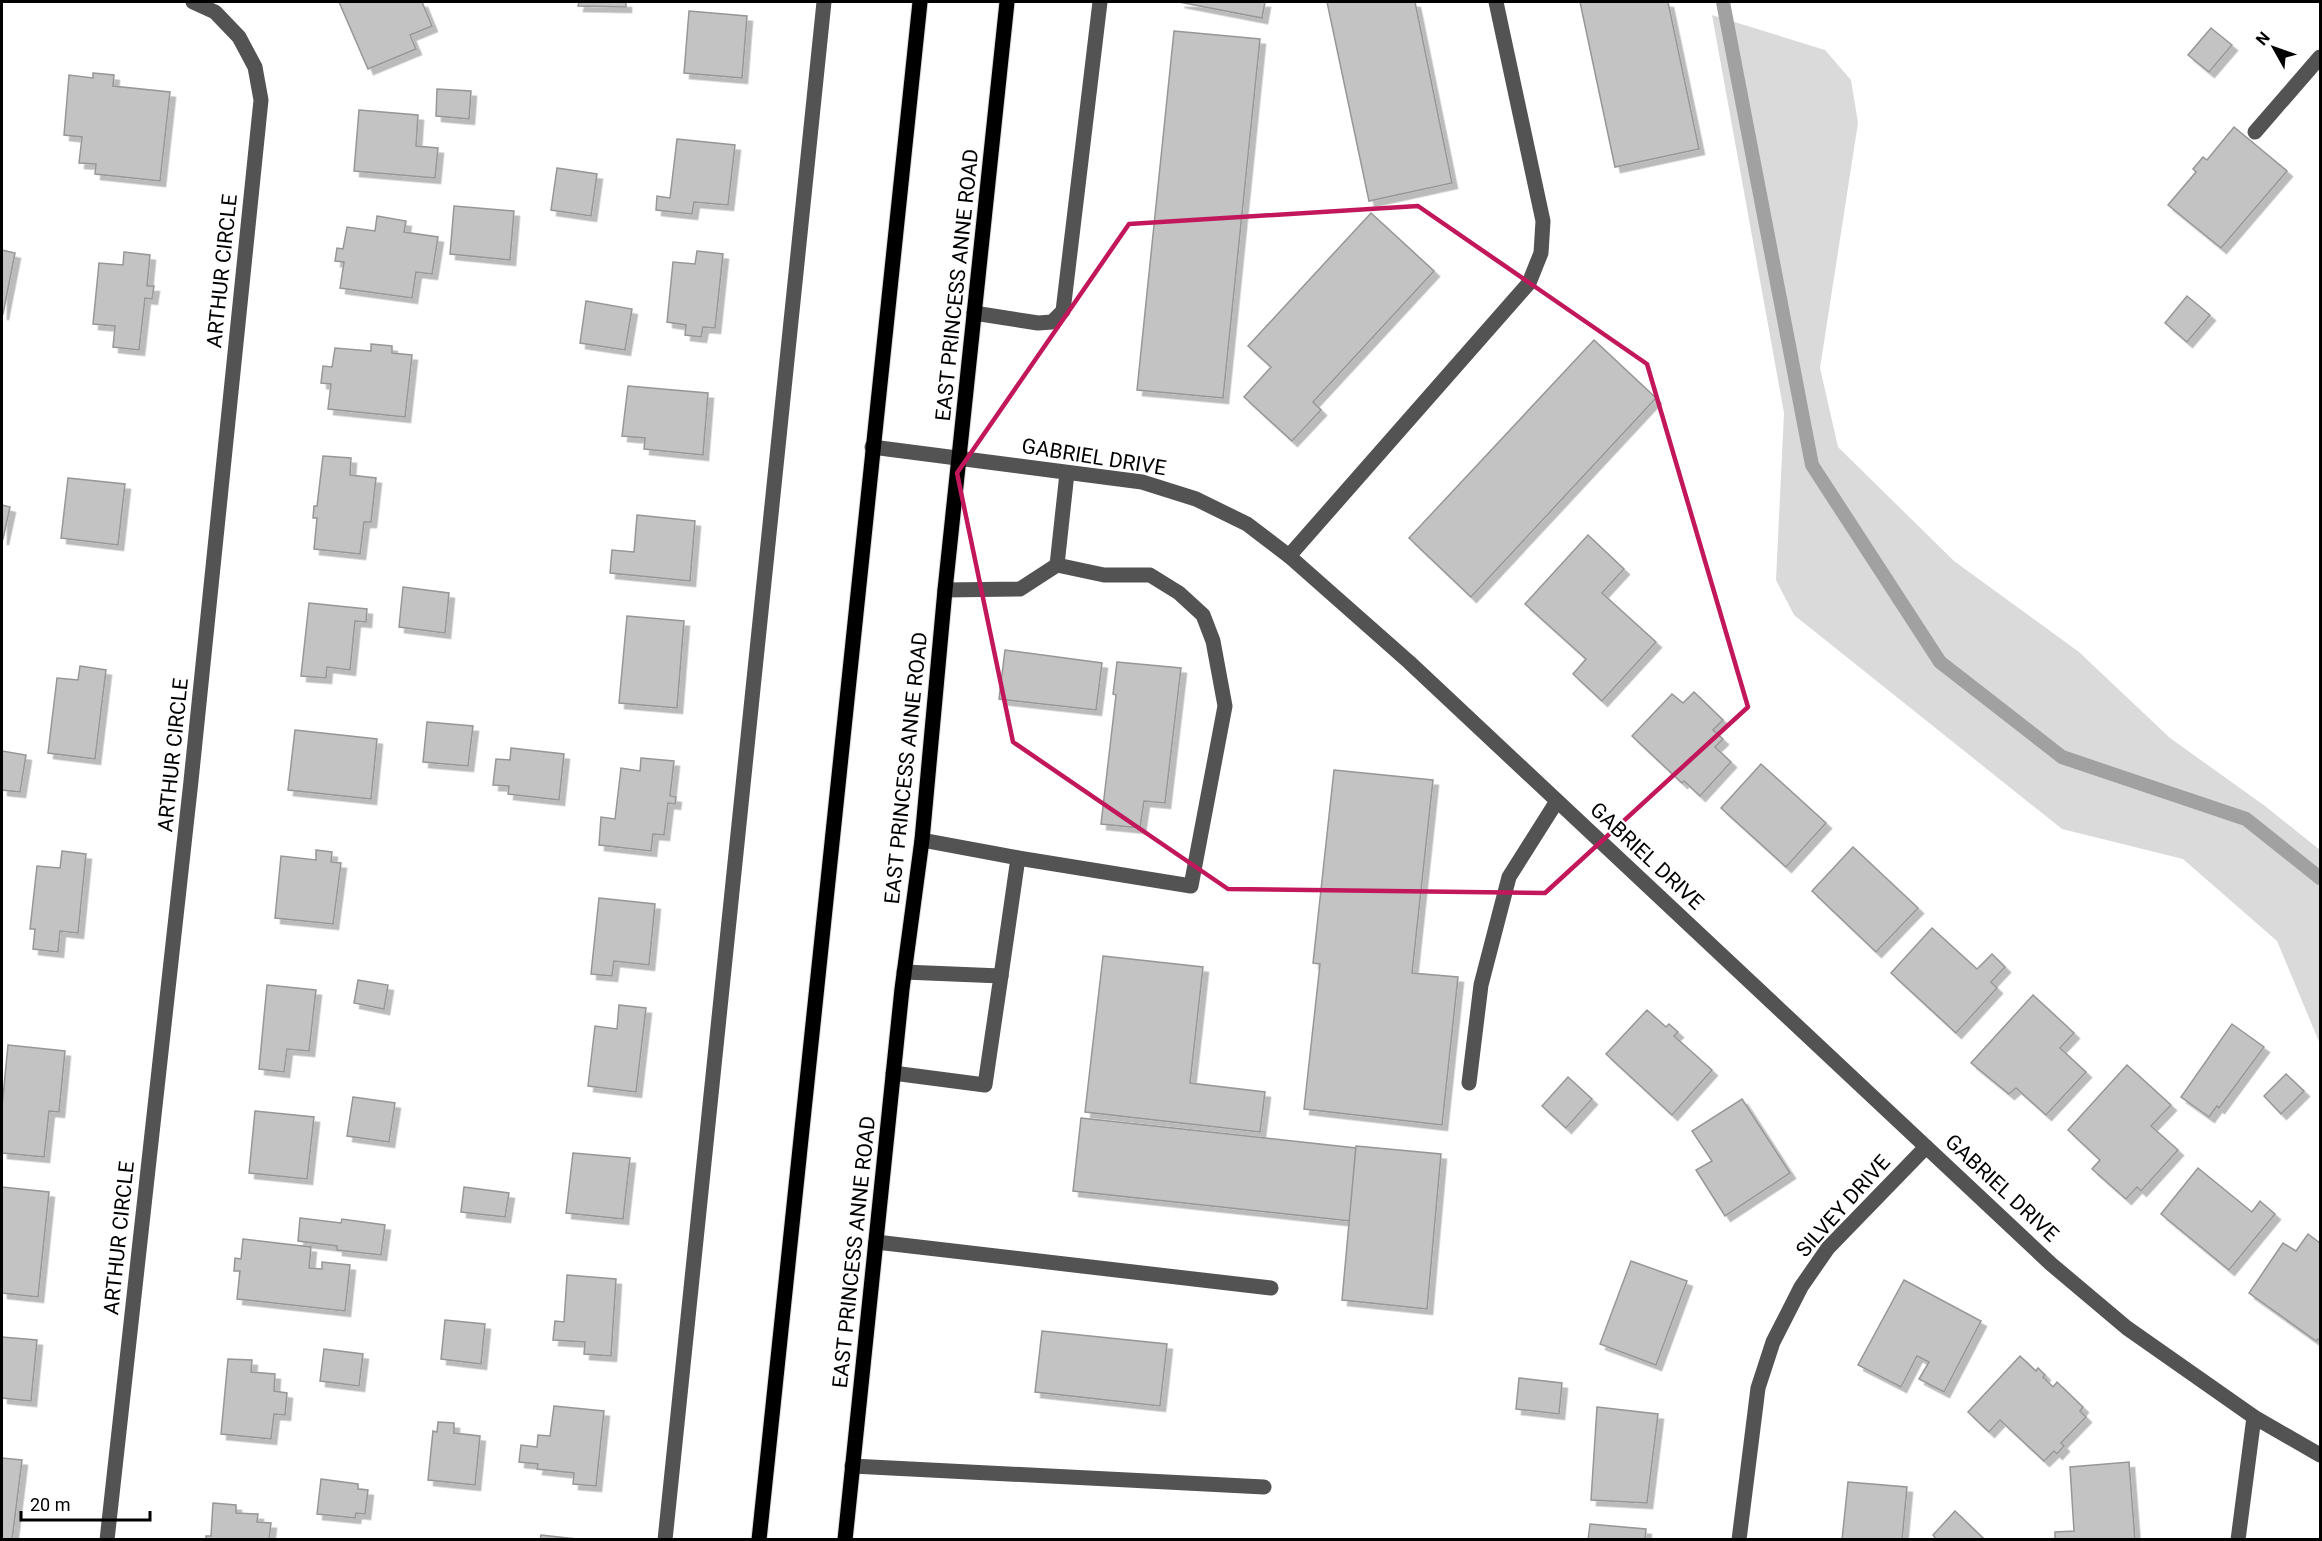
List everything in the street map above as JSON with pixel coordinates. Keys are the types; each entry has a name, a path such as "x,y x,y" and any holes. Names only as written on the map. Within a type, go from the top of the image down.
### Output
{"main road":[{"path":"759,1539 920,2"},
{"name":"EAST PRINCESS ANNE ROAD","path":"845,1539 904,972 922,840 945,590 1007,2"}],"street":[{"name":"ARTHUR CIRCLE","path":"107,1539 191,781 261,100 255,67 239,37 215,12 193,2"},
{"path":"665,1539 824,2"},
{"path":"974,313 1038,323 1052,322 1063,311 1100,2"},
{"path":"1289,556 1528,283 1541,253 1543,220 1496,2"},
{"path":"2255,132 2320,57"},
{"name":"GABRIEL DRIVE","path":"872,447 1142,482 1196,499 1247,524 1289,556 1408,662 2051,1264 2127,1328 2254,1417 2320,1455"},
{"path":"1057,566 1067,472"},
{"path":"922,840 1191,886 1225,706 1213,641 1203,615 1179,593 1150,575 1104,575 1057,566 1020,589 945,590"},
{"path":"1469,1083 1481,985 1509,877 1557,801"},
{"path":"893,1073 986,1085 1018,858"},
{"path":"904,972 1001,976"},
{"name":"SILVEY DRIVE","path":"1739,1539 1758,1388 1773,1342 1801,1287 1828,1248 1926,1147"},
{"path":"876,1242 1271,1288"},
{"path":"2238,1539 2254,1417"},
{"path":"852,1466 1264,1487"}],"highlighted area":[{"path":"1418,206 1647,364 1748,707 1545,893 1228,889 1013,742 957,473 1129,224"}],"shaded area":[{"path":"1712,15 1825,50 1851,80 1858,123 1820,368 1838,447 1954,561 2079,652 2170,738 2265,806 2320,850 2320,1044 2277,941 2183,859 2062,829 1794,615 1776,580 1784,413"}],"building":[{"path":"339,2 422,2 432,26 410,35 416,49 368,69"},
{"path":"579,2 626,2 626,7 578,6"},
{"path":"1179,2 1265,2 1262,18"},
{"path":"1327,2 1415,2 1452,183 1369,201"},
{"path":"1580,2 1668,2 1699,149 1615,167"},
{"path":"689,11 747,16 742,78 684,73"},
{"path":"2211,28 2232,45 2209,72 2188,55"},
{"path":"1174,31 1260,39 1223,398 1137,390"},
{"path":"93,73 114,75 113,86 170,92 160,181 95,174 96,164 79,163 82,137 64,135 69,75 93,78"},
{"path":"437,89 471,91 469,119 436,116"},
{"path":"359,110 418,115 416,146 438,148 435,178 354,171"},
{"path":"2234,127 2287,171 2221,248 2168,205 2196,172 2193,169 2203,157 2207,160"},
{"path":"677,139 735,145 728,205 694,202 692,214 656,210 657,196 670,198"},
{"path":"557,168 597,174 591,216 551,210"},
{"path":"454,206 514,211 510,260 450,254"},
{"path":"1371,213 1434,271 1313,402 1321,410 1292,441 1244,397 1271,367 1248,346"},
{"path":"377,216 406,221 404,232 438,237 432,274 416,272 412,298 340,288 344,262 335,261 337,248 343,249 347,227 375,231"},
{"path":"2,250 15,253 3,314 2,314"},
{"path":"697,251 723,254 715,328 703,327 701,337 685,335 686,325 667,322 673,262 695,264"},
{"path":"124,252 150,255 147,286 154,286 152,299 145,298 139,350 113,347 115,326 93,324 99,263 123,265"},
{"path":"2187,296 2210,315 2187,342 2165,323"},
{"path":"586,301 632,309 625,350 580,343"},
{"path":"1594,340 1656,398 1471,597 1409,538"},
{"path":"371,344 392,346 392,353 412,355 405,417 328,409 331,384 321,383 323,366 332,367 335,348 371,351"},
{"path":"628,386 708,393 703,455 644,449 645,438 622,436"},
{"path":"323,456 351,458 350,475 376,478 371,522 364,522 360,554 314,549 317,518 313,518 314,506 317,506"},
{"path":"68,478 125,484 118,545 61,538"},
{"path":"2,505 10,507 3,539 2,539"},
{"path":"637,515 695,521 690,581 610,573 612,550 634,552"},
{"path":"1588,535 1624,569 1602,593 1656,642 1602,701 1573,674 1586,659 1525,604"},
{"path":"403,587 449,593 445,633 399,627"},
{"path":"309,603 367,609 366,622 355,621 350,670 327,667 326,678 301,676"},
{"path":"627,616 684,621 677,708 619,703"},
{"path":"1005,650 1102,663 1096,710 999,699"},
{"path":"1117,662 1181,668 1165,803 1144,801 1140,828 1101,824 1116,695 1113,694"},
{"path":"80,666 106,670 95,759 48,753 57,678 78,680"},
{"path":"1694,692 1723,720 1713,730 1723,739 1715,747 1731,762 1700,796 1684,781 1682,783 1632,736 1672,694 1683,703"},
{"path":"427,722 473,726 468,766 423,762"},
{"path":"295,730 377,739 371,799 288,790"},
{"path":"511,748 564,754 559,800 508,794 509,786 493,785 496,759 510,760"},
{"path":"2,751 26,755 20,792 2,790"},
{"path":"641,758 674,761 670,796 676,797 675,804 668,803 664,835 653,834 651,851 599,845 601,817 615,819 621,768 640,771"},
{"path":"1761,764 1826,823 1786,867 1721,808"},
{"path":"1334,770 1433,780 1412,973 1458,977 1442,1125 1304,1109 1320,964 1313,963"},
{"path":"1853,847 1918,908 1876,952 1812,891"},
{"path":"316,850 332,852 331,862 341,863 333,924 275,918 281,856 316,860"},
{"path":"62,851 86,854 78,933 60,931 58,952 33,949 35,929 30,929 37,866 60,868"},
{"path":"599,898 655,904 649,965 614,961 612,976 591,974"},
{"path":"1932,928 1977,969 1992,954 2005,967 1991,982 1997,988 1956,1033 1891,973"},
{"path":"1103,956 1203,967 1190,1083 1265,1092 1260,1132 1085,1112"},
{"path":"358,980 388,985 384,1009 354,1003"},
{"path":"267,985 316,990 309,1051 287,1049 284,1072 259,1069"},
{"path":"2033,995 2074,1033 2060,1048 2086,1072 2046,1115 2016,1088 2009,1094 1971,1063"},
{"path":"619,1005 646,1008 636,1092 588,1086 595,1026 617,1029"},
{"path":"1647,1010 1666,1027 1669,1024 1678,1032 1674,1036 1712,1070 1672,1115 1606,1054"},
{"path":"2232,1024 2264,1047 2219,1108 2217,1106 2209,1117 2181,1097"},
{"path":"8,1045 65,1051 59,1112 49,1111 44,1157 2,1153 2,1107"},
{"path":"2127,1065 2171,1105 2151,1126 2178,1150 2141,1191 2137,1187 2126,1199 2092,1169 2100,1160 2068,1130"},
{"path":"2286,1074 2304,1091 2281,1114 2264,1096"},
{"path":"1568,1077 1592,1099 1566,1128 1542,1106"},
{"path":"353,1097 395,1103 389,1142 347,1136"},
{"path":"1742,1099 1790,1173 1725,1216 1696,1170 1712,1161 1692,1131"},
{"path":"255,1111 314,1117 307,1179 249,1173"},
{"path":"1081,1118 1356,1148 1350,1221 1073,1191"},
{"path":"1356,1146 1441,1154 1427,1309 1342,1300"},
{"path":"573,1153 630,1158 623,1219 566,1213"},
{"path":"2198,1168 2252,1212 2260,1201 2275,1214 2229,1270 2161,1214"},
{"path":"2,1187 49,1192 38,1297 2,1293"},
{"path":"464,1187 509,1193 505,1217 461,1212"},
{"path":"300,1218 341,1223 342,1219 385,1225 381,1255 337,1250 337,1246 298,1241"},
{"path":"2308,1234 2320,1243 2320,1341 2318,1339 2316,1341 2249,1293 2283,1243 2296,1251"},
{"path":"243,1239 311,1247 309,1268 322,1269 322,1262 350,1265 345,1311 237,1299 240,1271 234,1271 235,1258 241,1259"},
{"path":"1631,1261 1687,1281 1656,1365 1600,1344"},
{"path":"567,1275 616,1279 611,1356 584,1354 585,1342 553,1340 555,1321 564,1322"},
{"path":"1904,1280 1981,1321 1944,1392 1919,1379 1929,1362 1917,1356 1901,1387 1858,1365"},
{"path":"445,1320 485,1324 481,1364 441,1359"},
{"path":"1042,1331 1167,1344 1160,1406 1035,1392"},
{"path":"2,1337 37,1340 31,1401 2,1398"},
{"path":"324,1349 363,1354 359,1386 320,1381"},
{"path":"2020,1356 2036,1371 2038,1368 2053,1387 2057,1382 2083,1407 2080,1411 2086,1417 2061,1443 2064,1446 2057,1454 2054,1451 2044,1461 2000,1420 1989,1432 1968,1412"},
{"path":"228,1359 252,1360 251,1372 275,1374 274,1391 287,1393 285,1415 274,1414 271,1439 221,1434"},
{"path":"1519,1378 1562,1383 1559,1414 1516,1409"},
{"path":"554,1406 604,1411 596,1486 573,1484 574,1473 537,1469 538,1464 519,1462 521,1445 537,1447 538,1435 550,1436"},
{"path":"1597,1407 1658,1414 1647,1503 1591,1500"},
{"path":"438,1422 454,1423 454,1433 480,1436 475,1485 428,1480 433,1431 437,1432"},
{"path":"2,1458 22,1460 12,1540 2,1539"},
{"path":"2129,1462 2135,1540 2055,1540 2055,1532 2074,1531 2070,1467"},
{"path":"321,1479 358,1484 358,1489 368,1490 365,1514 356,1513 355,1518 317,1514"},
{"path":"1848,1482 1907,1487 1902,1540 1842,1540"},
{"path":"213,1503 236,1505 236,1513 258,1514 257,1522 271,1523 269,1540 206,1540 206,1536 211,1536"},
{"path":"1955,1511 1983,1538 1982,1540 1937,1540 1933,1535"},
{"path":"1590,1524 1646,1529 1645,1540 1588,1540"},
{"path":"541,1535 586,1540 540,1540"}],"waterway":[{"path":"1723,2 1812,465 1940,662 2062,757 2246,819 2320,878"}]}
